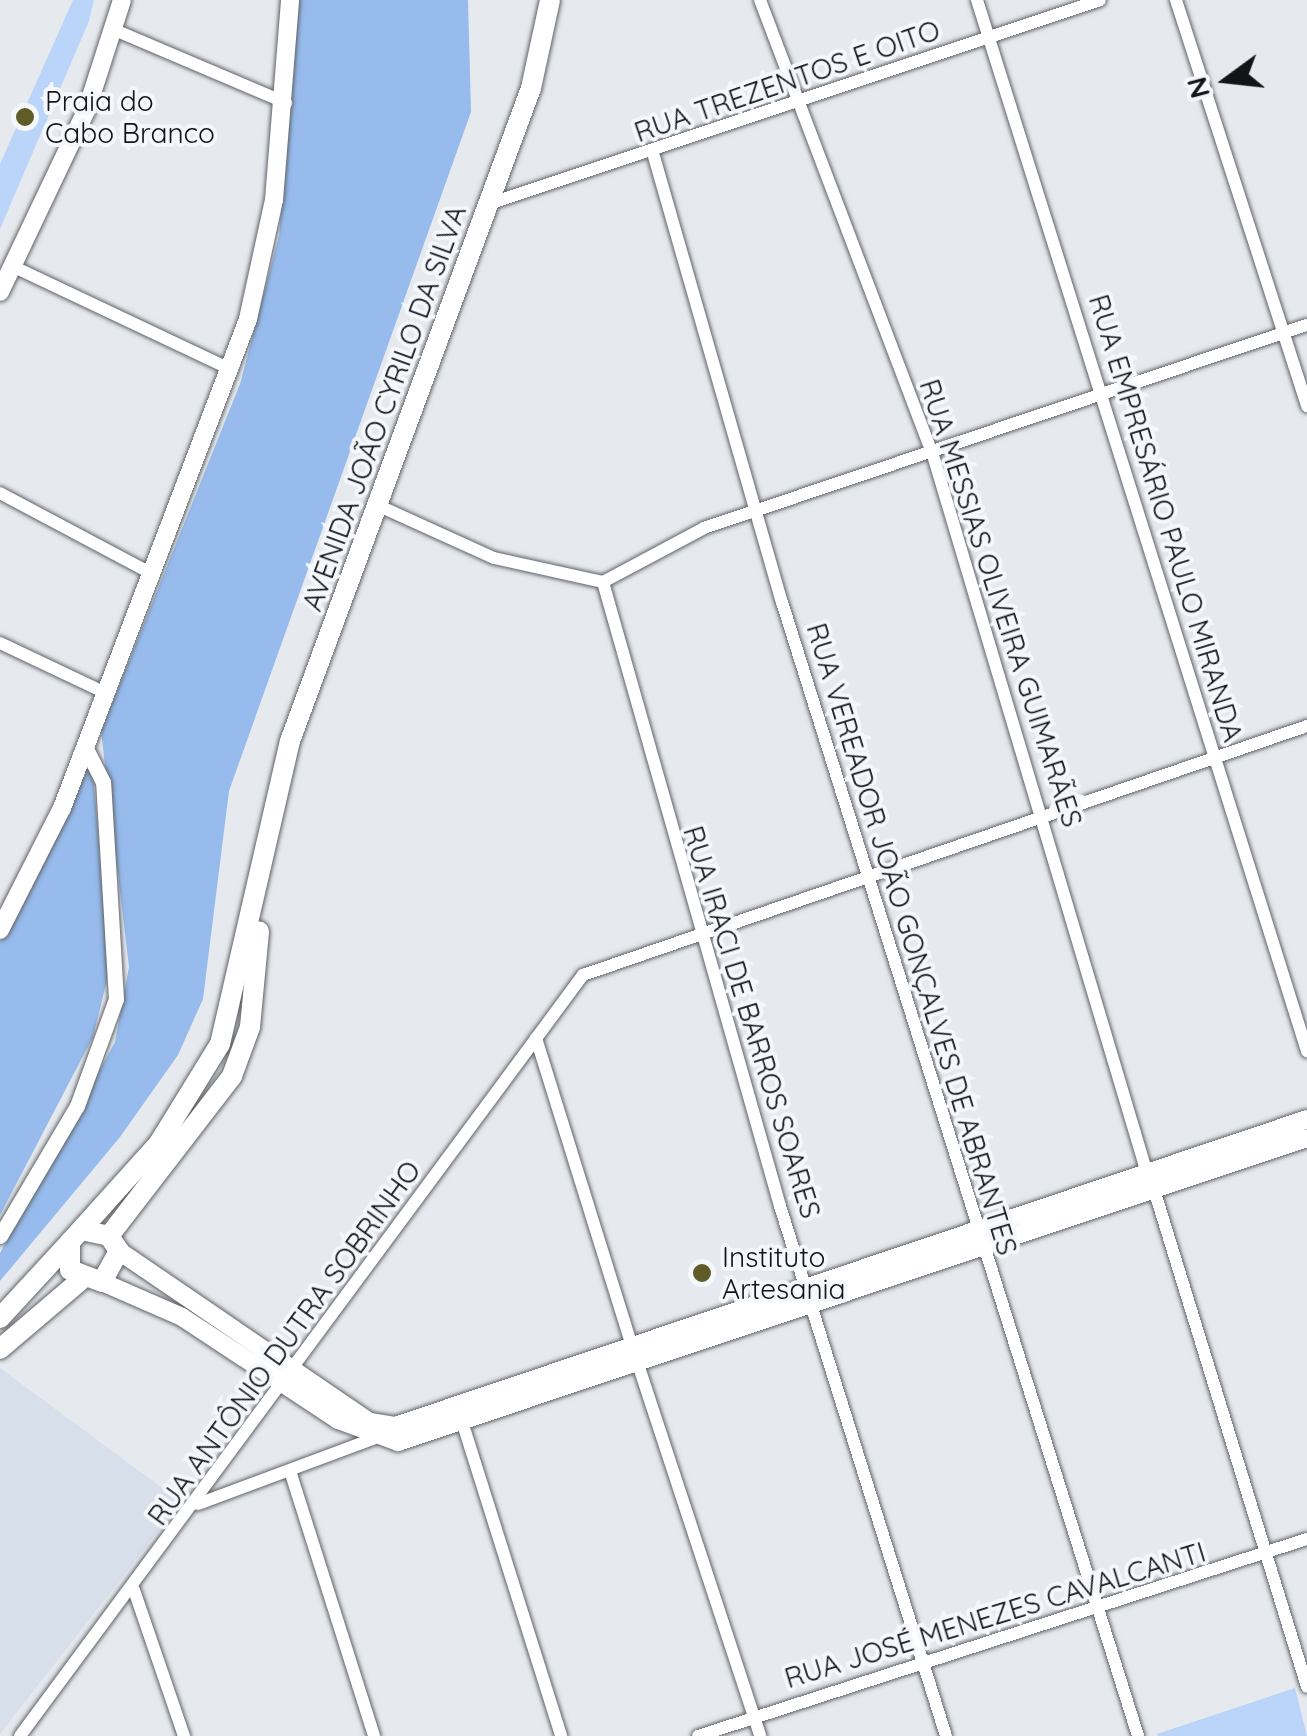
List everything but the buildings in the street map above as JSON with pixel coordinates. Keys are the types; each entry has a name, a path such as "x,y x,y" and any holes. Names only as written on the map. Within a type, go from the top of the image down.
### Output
{"main road":[{"path":"0,292 115,30 122,0"},
{"path":"0,930 85,747 232,370 269,234 286,104 290,0"},
{"name":"AVENIDA JOÃO CYRILO DA SILVA","path":"0,1318 78,1237 211,1066 237,988 265,834 377,505 536,74 550,0"},
{"name":"AVENIDA JOÃO CYRILO DA SILVA","path":"0,1349 91,1281 117,1268 114,1244 240,1059 253,1006 265,834"},
{"path":"460,1416 395,1426 370,1422 292,1375 160,1305 91,1281 68,1266 78,1237 114,1244 292,1375 373,1439 460,1416 807,1293 1150,1179 1307,1119"},
{"path":"1150,1179 1307,1138"}],"street":[{"name":"RUA MESSIAS OLIVEIRA GUIMARÃES","path":"760,0 797,106 932,452 1307,1686"},
{"name":"RUA EMPRESÁRIO PAULO MIRANDA","path":"977,0 1307,1050"},
{"name":"RUA TREZENTOS E OITO","path":"488,204 797,106 1100,0"},
{"path":"1176,0 1307,406"},
{"path":"115,30 286,104"},
{"name":"RUA VEREADOR JOÃO GONÇALVES DE ABRANTES","path":"653,152 755,510 872,880 977,1235 1138,1736"},
{"path":"12,266 232,370"},
{"path":"377,505 494,558 603,582 661,545 755,510 1104,397 1307,325"},
{"path":"0,493 154,575"},
{"name":"RUA IRACI DE BARROS SOARES","path":"603,582 604,606 700,936 946,1736"},
{"path":"0,643 106,693"},
{"path":"700,936 1046,822 1307,726"},
{"path":"0,1236 76,1106 116,1000 103,782 85,747"},
{"name":"RUA ANTÔNIO DUTRA SOBRINHO","path":"20,1736 134,1590 582,976 700,936"},
{"path":"536,1038 760,1736"},
{"path":"460,1416 561,1736"},
{"path":"196,1505 291,1474 373,1439"},
{"path":"291,1474 374,1736"},
{"name":"RUA JOSÉ MENEZES CAVALCANTI","path":"698,1736 1307,1540"},
{"path":"134,1590 184,1736"}],"shaded area":[{"path":"73,0 94,0 89,21 0,229 0,164"},
{"path":"298,0 468,0 471,112 229,791 203,999 178,1055 120,1137 0,1281 0,1253 115,1042 129,967 101,731 240,384 279,236"},
{"path":"92,762 110,968 93,1037 0,1215 0,942"},
{"path":"0,1368 181,1502 0,1734"},
{"path":"1295,1688 1307,1736 1157,1734"}],"place":[{"name":"Praia do Cabo Branco","path":"25,117"},
{"name":"Instituto Artesania","path":"702,1273"}]}
